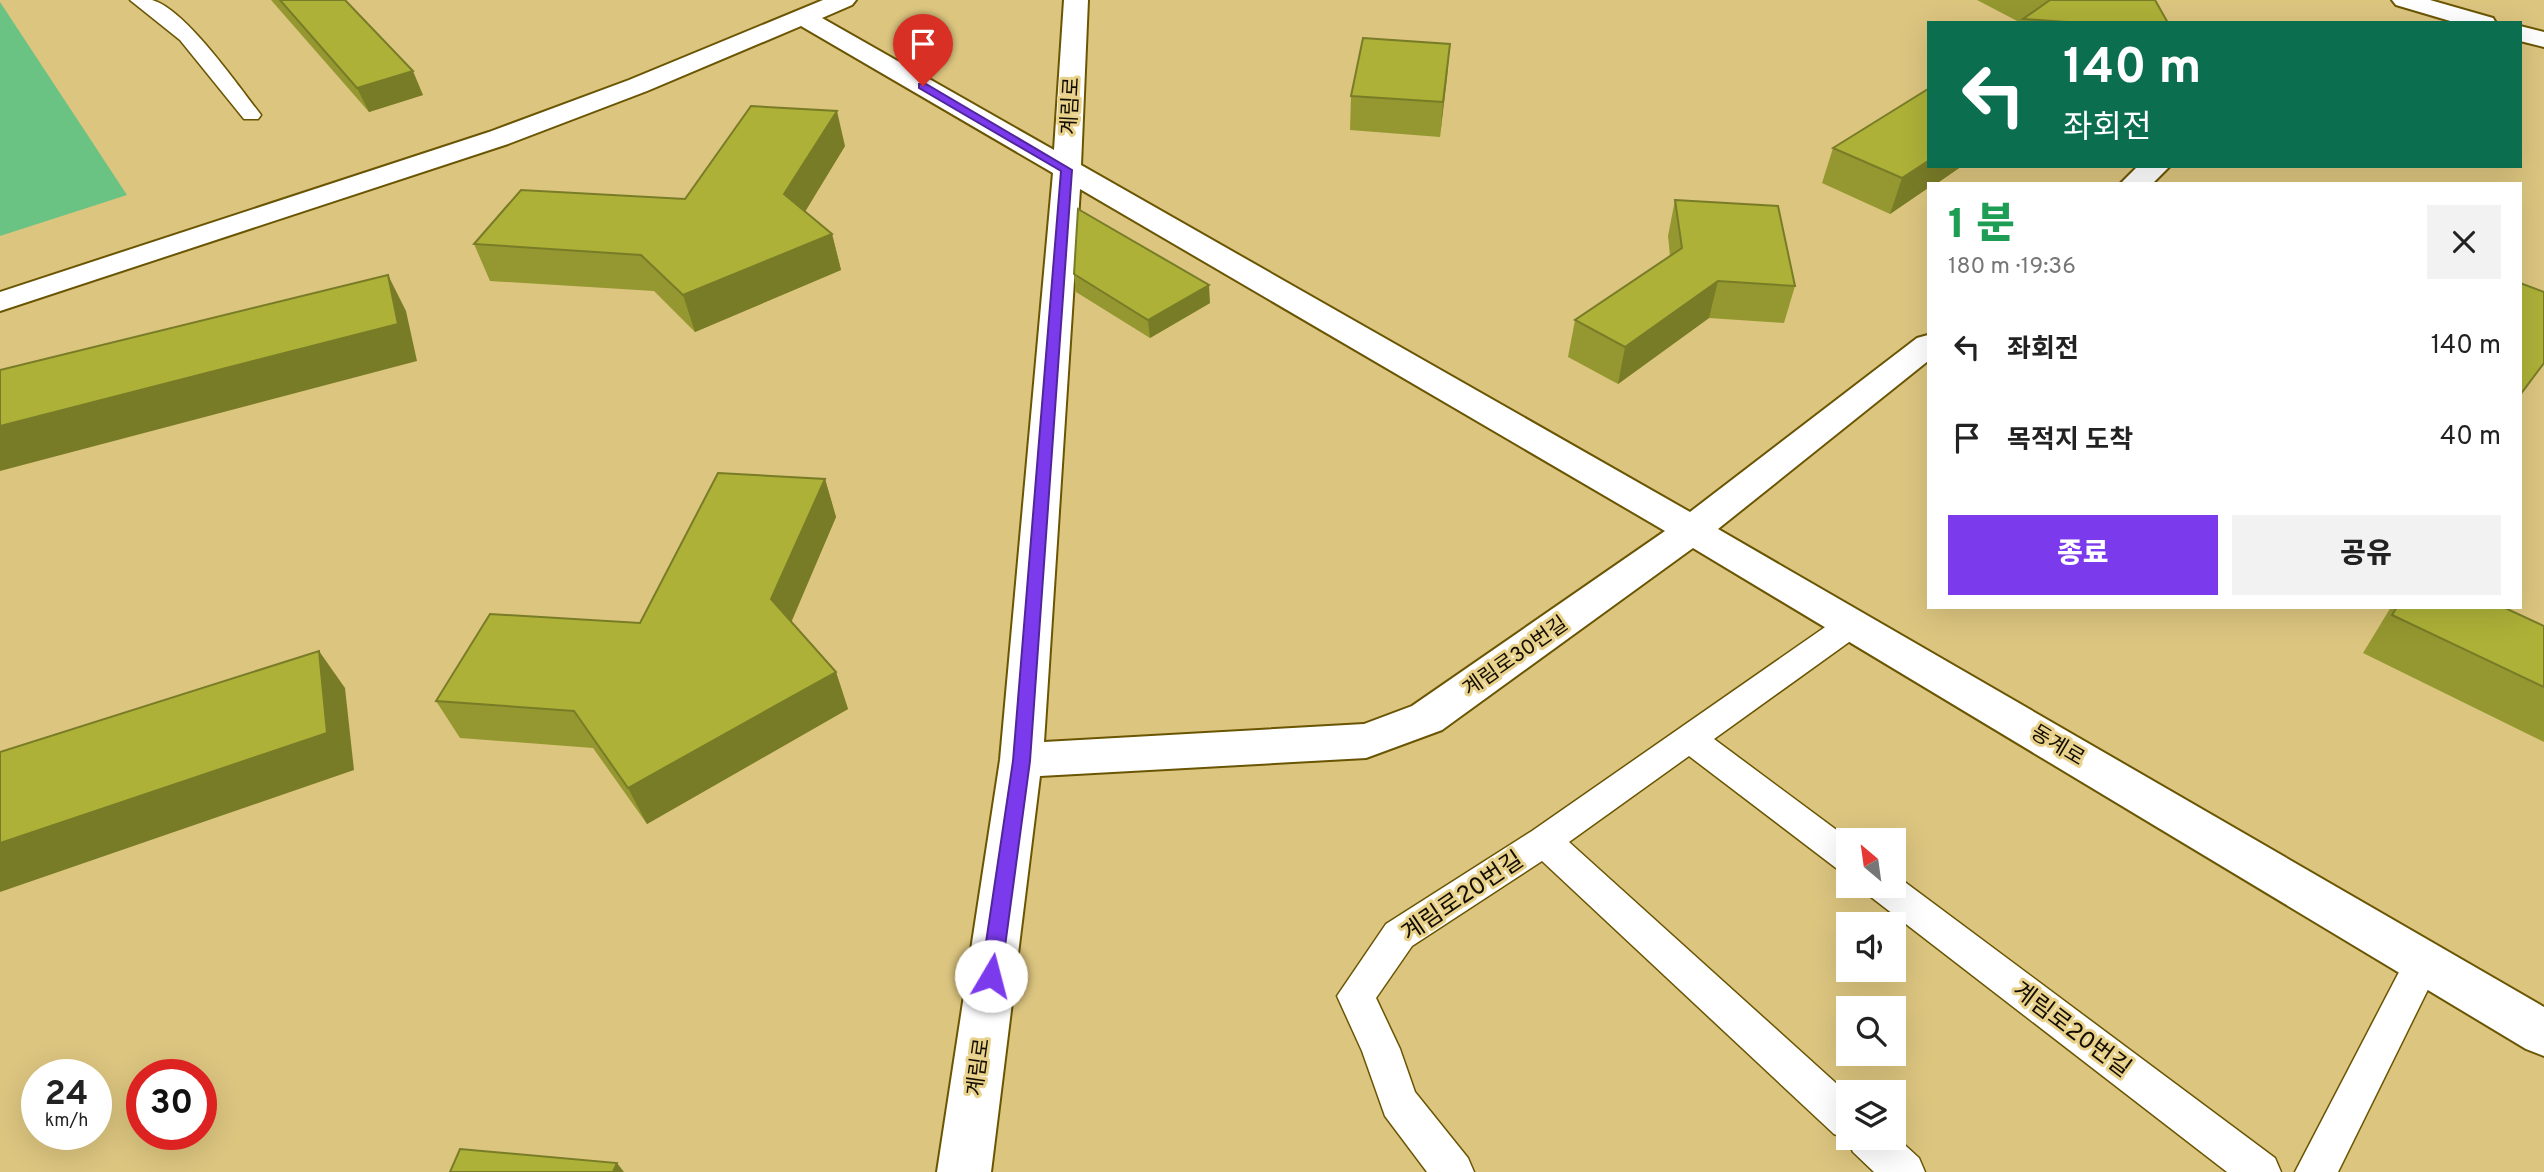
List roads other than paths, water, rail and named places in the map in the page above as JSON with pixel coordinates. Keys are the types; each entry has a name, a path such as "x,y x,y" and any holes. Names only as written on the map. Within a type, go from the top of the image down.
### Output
{"street":[{"path":"0,302 405,170 556,117 699,63 844,0"},
{"name":"계림로","path":"964,1172 1021,761 1067,170 1076,0"},
{"path":"2404,0 2477,21"},
{"name":"동계로","path":"803,16 1692,530 2544,1033"},
{"path":"2522,34 2544,40"},
{"path":"2136,182 2154,168"},
{"name":"계림로30번길","path":"1021,761 1366,741 1427,718 1692,530 1927,346"}],"lane":[{"path":"139,0 162,13 188,37 250,115"},
{"name":"계림로20번길","path":"1453,1172 1399,1103 1381,1049 1356,996 1399,935 1544,841 1852,624"},
{"path":"1688,737 1836,849"},
{"name":"계림로20번길","path":"1544,841 1836,1109"},
{"name":"계림로20번길","path":"1900,898 2260,1172"},
{"path":"2316,1172 2424,961"},
{"path":"1880,1150 1904,1172"}]}
